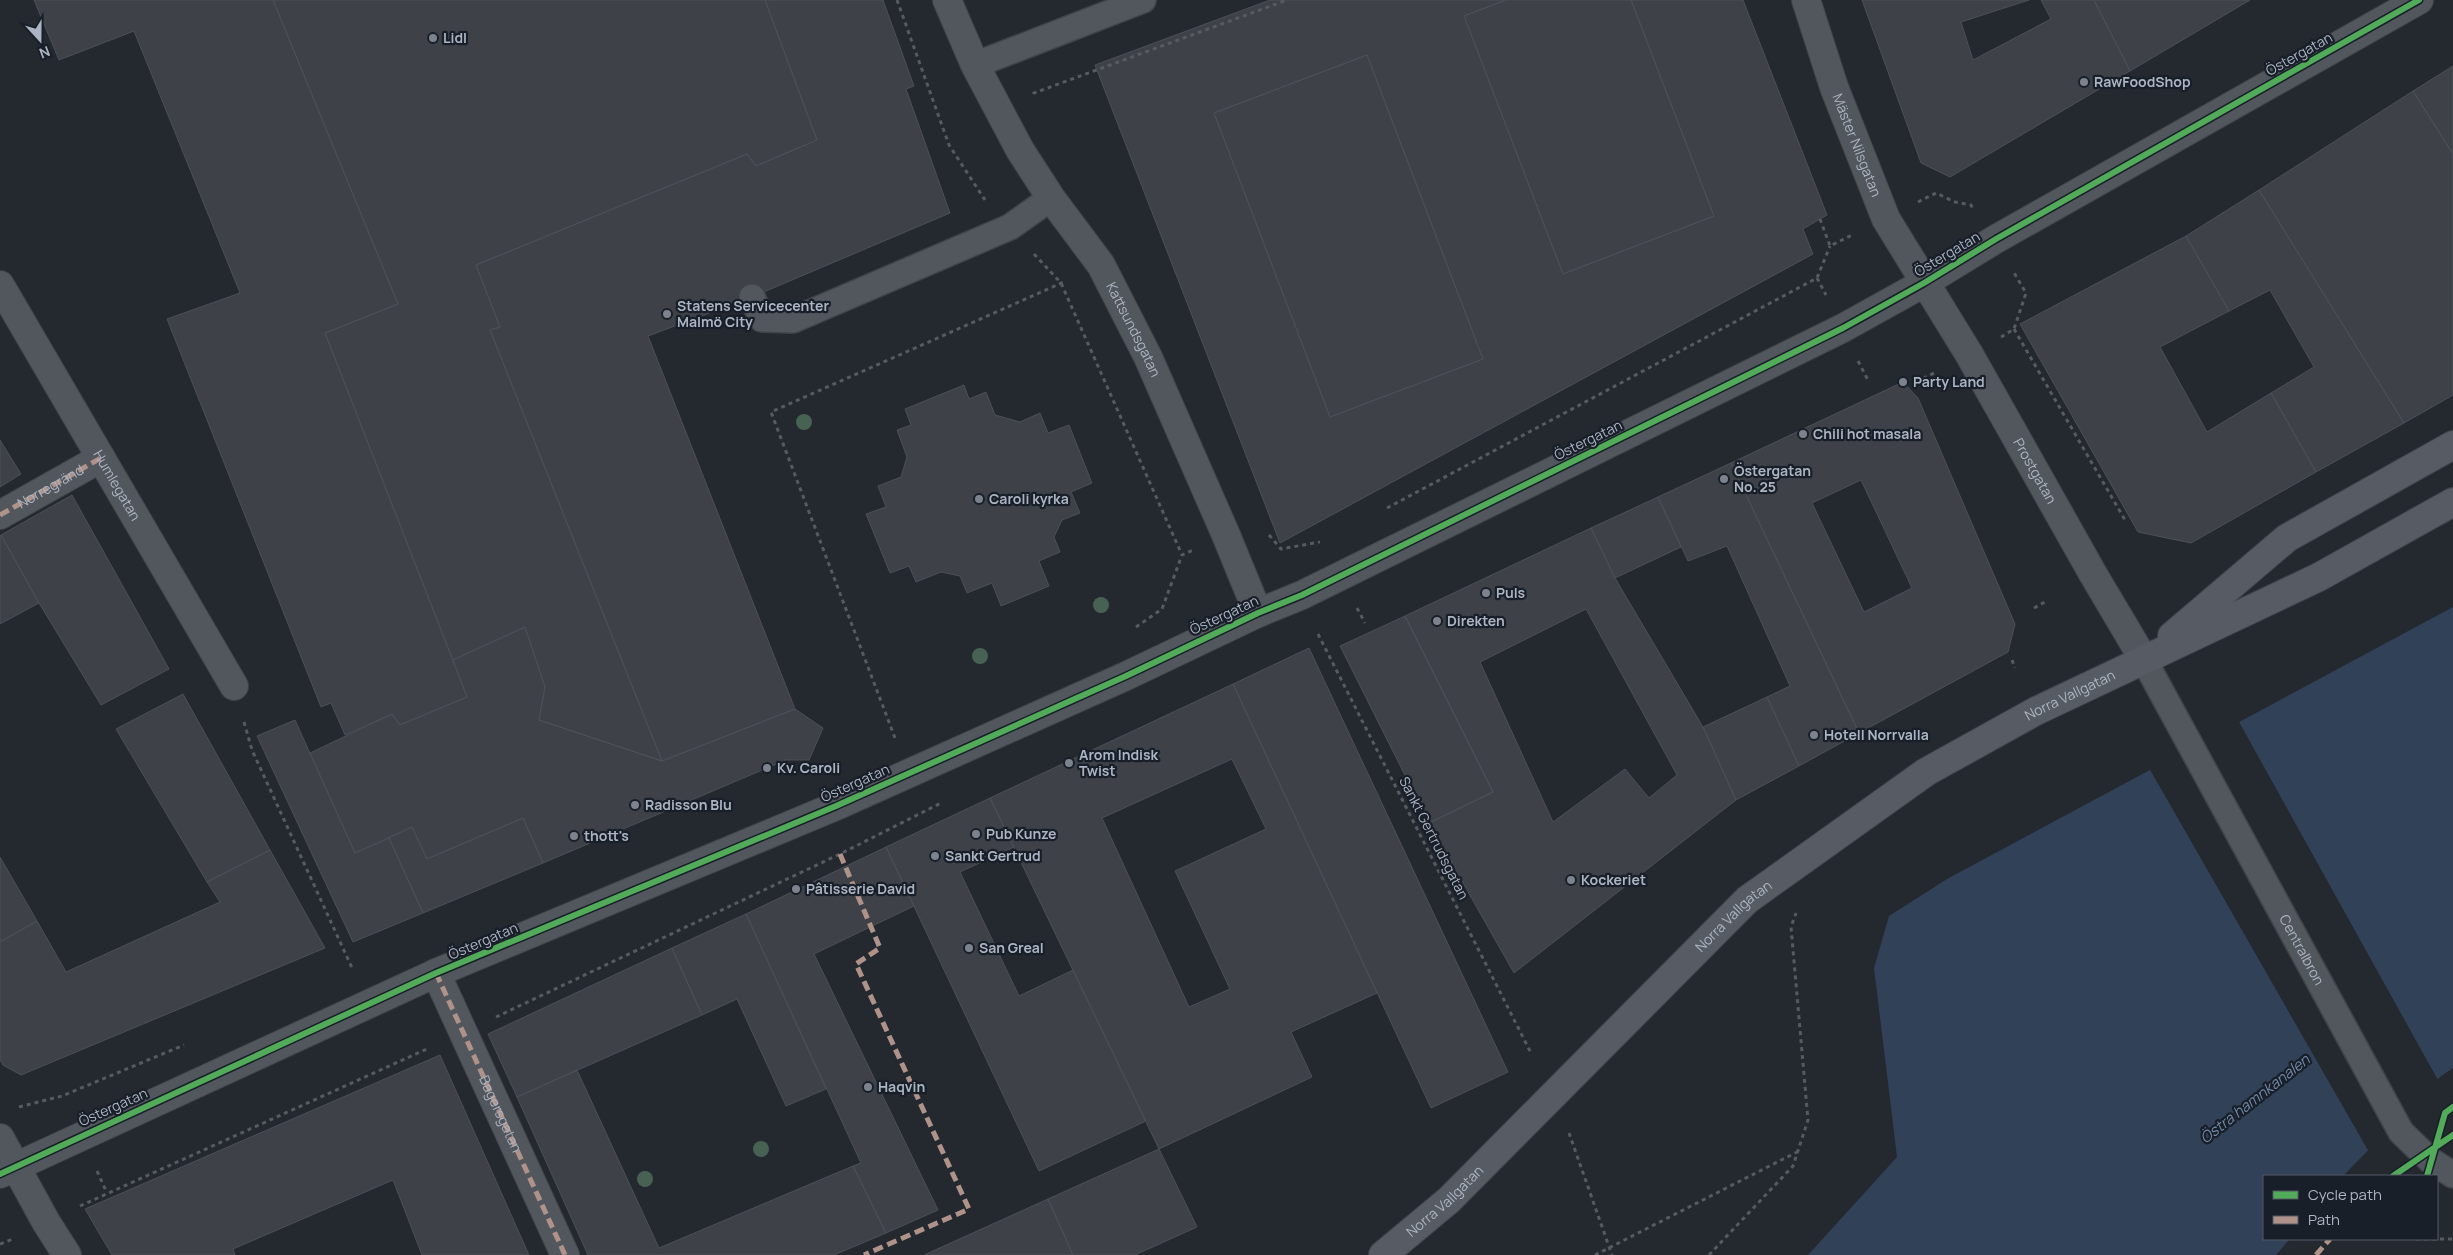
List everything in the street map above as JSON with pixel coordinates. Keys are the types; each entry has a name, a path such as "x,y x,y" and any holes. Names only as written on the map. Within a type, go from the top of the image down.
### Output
{"main road":[{"name":"Norra Vallgatan","path":"2144,660 2287,538 2453,444"},
{"name":"Norra Vallgatan","path":"1383,1255 1449,1200 1747,900 1926,772 2036,711 2319,577 2453,502"}],"street":[{"name":"Kattsundsgatan","path":"947,0 975,65 1020,150 1051,198 1101,265 1148,357 1258,613"},
{"name":"Mäster Nilsgatan","path":"1806,0 1834,87 1886,219 1924,283"},
{"name":"Östergatan","path":"7,1170 436,973 836,806 1126,676 1258,613 1302,595 1842,328 1924,283 1996,239 2415,1"},
{"name":"Prostgatan","path":"1924,283 1969,354 2093,574 2144,660"},
{"name":"Humlegatan","path":"0,285 234,686"},
{"name":"Norregränd","path":"0,515 101,458"},
{"name":"Bagersgatan","path":"436,973 565,1255"},
{"path":"0,1138 7,1170 67,1255"}],"lane":[{"path":"975,65 1143,0"},
{"path":"752,297 762,320 793,320 1010,227 1051,198"},
{"name":"Centralbron","path":"2144,660 2401,1132 2430,1160 2451,1171"}],"path":[{"path":"897,0 949,145 990,208 1010,227 1060,284 1182,555 1162,609 1133,630"},
{"path":"1034,93 1287,0"},
{"path":"1382,511 1817,278 1830,246"},
{"path":"897,743 771,412 1101,265"},
{"path":"2014,329 2125,520"},
{"path":"1182,555 1257,521 1281,549 1327,541"},
{"path":"2034,608 2045,602"},
{"path":"2012,660 2016,668"},
{"path":"234,686 252,750 368,1005"},
{"path":"1709,1255 1793,1166 1808,1120 1791,927 1799,905"},
{"path":"1568,1130 1612,1255"},
{"path":"1595,1255 1798,1152"},
{"path":"2438,1239 2453,1239"},
{"path":"2412,1247 2416,1240"}],"water":[{"name":"Östra hamnkanalen","path":"2453,607 2453,1068 2440,1077 2344,1175 2263,1175 2263,1240 2289,1240 2276,1255 1808,1255 1897,1157 1874,968 1889,916 1947,879"}],"pier":[{"path":"2238,720 2439,1082 2369,1152 2149,768"}],"building":[{"path":"34,0 273,0 398,304 325,333 467,697 400,725 392,714 345,735 331,703 321,707 167,319 240,293 134,31 59,60"},
{"path":"273,0 765,0 817,140 756,166 747,154 476,265 500,327 490,330 662,761 539,720 545,687 525,627 453,660 325,333 398,304"},
{"path":"765,0 883,0 914,86 906,89 950,213 752,297 648,336 795,709 662,761 490,330 500,327 476,265 747,154 756,166 817,140"},
{"path":"1270,0 1506,0 1464,16 1563,274 1714,216 1631,0 1743,0 1827,215 1803,229 1813,254 1280,543 1095,65","holes":["1367,55 1483,359 1330,417 1214,113"]},
{"path":"1506,0 1631,0 1714,216 1563,274 1464,16"},
{"path":"1862,0 2029,0 1961,22 1973,60 2051,19 2041,0 2094,0 2130,71 1950,177 1921,163"},
{"path":"2094,0 2250,0 2130,71"},
{"path":"1367,55 1483,359 1330,417 1214,113"},
{"path":"2453,66 2453,154 2413,91"},
{"path":"2413,91 2453,154 2453,395 2404,423 2259,190"},
{"path":"2259,190 2404,423 2316,472 2271,393 2314,367 2270,290 2229,311 2186,236"},
{"path":"2186,236 2229,311 2160,347 2207,432 2271,393 2316,472 2191,543 2138,532 2020,324"},
{"path":"1903,382 1918,398 2015,624 2008,652 1859,733 1731,463","holes":["1861,480 1912,588 1864,612 1812,503"]},
{"name":"Caroli kyrka","path":"964,385 969,399 986,392 995,415 1020,422 1040,413 1048,433 1069,425 1092,483 1071,492 1080,513 1062,520 1054,537 1060,552 1039,561 1049,586 1001,606 992,583 967,593 960,576 941,572 916,582 909,566 890,573 866,514 886,507 878,486 901,477 907,457 897,430 911,425 905,409"},
{"path":"0,440 21,474 0,487"},
{"path":"1731,463 1859,733 1799,766 1767,697 1790,686 1727,546 1688,561 1658,497"},
{"path":"72,495 169,669 101,705 39,603 1,535"},
{"path":"1658,497 1681,547 1615,578 1591,528"},
{"path":"1591,528 1615,578 1703,727 1736,800 1514,973 1429,823 1493,792 1405,616","holes":["1586,609 1677,775 1649,798 1625,769 1553,822 1480,662"]},
{"path":"0,536 39,603 0,624"},
{"path":"1405,616 1493,792 1429,823 1340,646"},
{"path":"525,627 545,687 539,720 662,761 795,709 823,728 809,760 786,760 543,863 523,818 427,859 412,827 355,853 310,753 392,714 400,725 467,697 453,660"},
{"path":"1309,648 1508,1072 1431,1108 1233,684"},
{"path":"1233,684 1377,993 1291,1032 1312,1077 1159,1149 990,798","holes":["1232,759 1266,829 1175,871 1230,989 1189,1007 1102,818"]},
{"path":"183,694 270,850 207,882 116,729"},
{"path":"1767,697 1799,766 1736,800 1703,727"},
{"path":"295,720 355,853 389,838 423,913 353,942 257,736"},
{"path":"990,798 1014,847 960,872 1019,996 1073,970 1146,1121 1039,1171 886,847"},
{"path":"523,818 543,863 423,913 389,838 412,827 427,859"},
{"path":"886,847 914,906 814,954 938,1210 886,1233 853,1166 861,1163 746,914"},
{"path":"270,850 325,948 21,1075 3,1065 0,1060 0,942 37,921 66,972 220,902 207,882"},
{"path":"0,857 37,921 0,942"},
{"path":"746,914 826,1089 786,1106 737,999 702,1015 672,948"},
{"path":"672,948 702,1015 517,1097 488,1034"},
{"path":"440,1055 529,1255 422,1255 393,1180 233,1249 235,1255 112,1255 85,1209"},
{"path":"577,1070 659,1248 853,1166 886,1233 834,1255 588,1255 517,1097"},
{"path":"1159,1149 1197,1227 1135,1255 1073,1255 1048,1199"},
{"path":"1048,1199 1073,1255 924,1255"}],"marked path":[{"path":"0,515 101,458"},
{"path":"840,854 880,948 856,964 969,1209 864,1255"},
{"path":"436,973 565,1255"},
{"path":"2316,1255 2329,1240"}],"cycle path":[{"path":"0,1174 436,973 836,806 1126,676 1258,613 1302,595 1843,328 1924,283 1996,239 2419,0"},
{"path":"2427,1175 2445,1113 2453,1107"},
{"path":"2394,1175 2453,1135"}],"place":[{"name":"Lidl","path":"433,38"},
{"name":"RawFoodShop","path":"2084,82"},
{"name":"Statens Servicecenter Malmö City","path":"667,314"},
{"name":"Party Land","path":"1903,382"},
{"name":"Chili hot masala","path":"1803,434"},
{"name":"Östergatan No. 25","path":"1724,479"},
{"name":"Caroli kyrka","path":"979,499"},
{"name":"Puls","path":"1486,593"},
{"name":"Direkten","path":"1437,621"},
{"name":"Hotell Norrvalla","path":"1814,735"},
{"name":"Arom Indisk Twist","path":"1069,763"},
{"name":"Kv. Caroli","path":"767,768"},
{"name":"Radisson Blu","path":"635,805"},
{"name":"Pub Kunze","path":"976,834"},
{"name":"thott's","path":"574,836"},
{"name":"Sankt Gertrud","path":"935,856"},
{"name":"Kockeriet","path":"1571,880"},
{"name":"Pâtisserie David","path":"796,889"},
{"name":"San Greal","path":"969,948"},
{"name":"Haqvin","path":"868,1087"}]}
